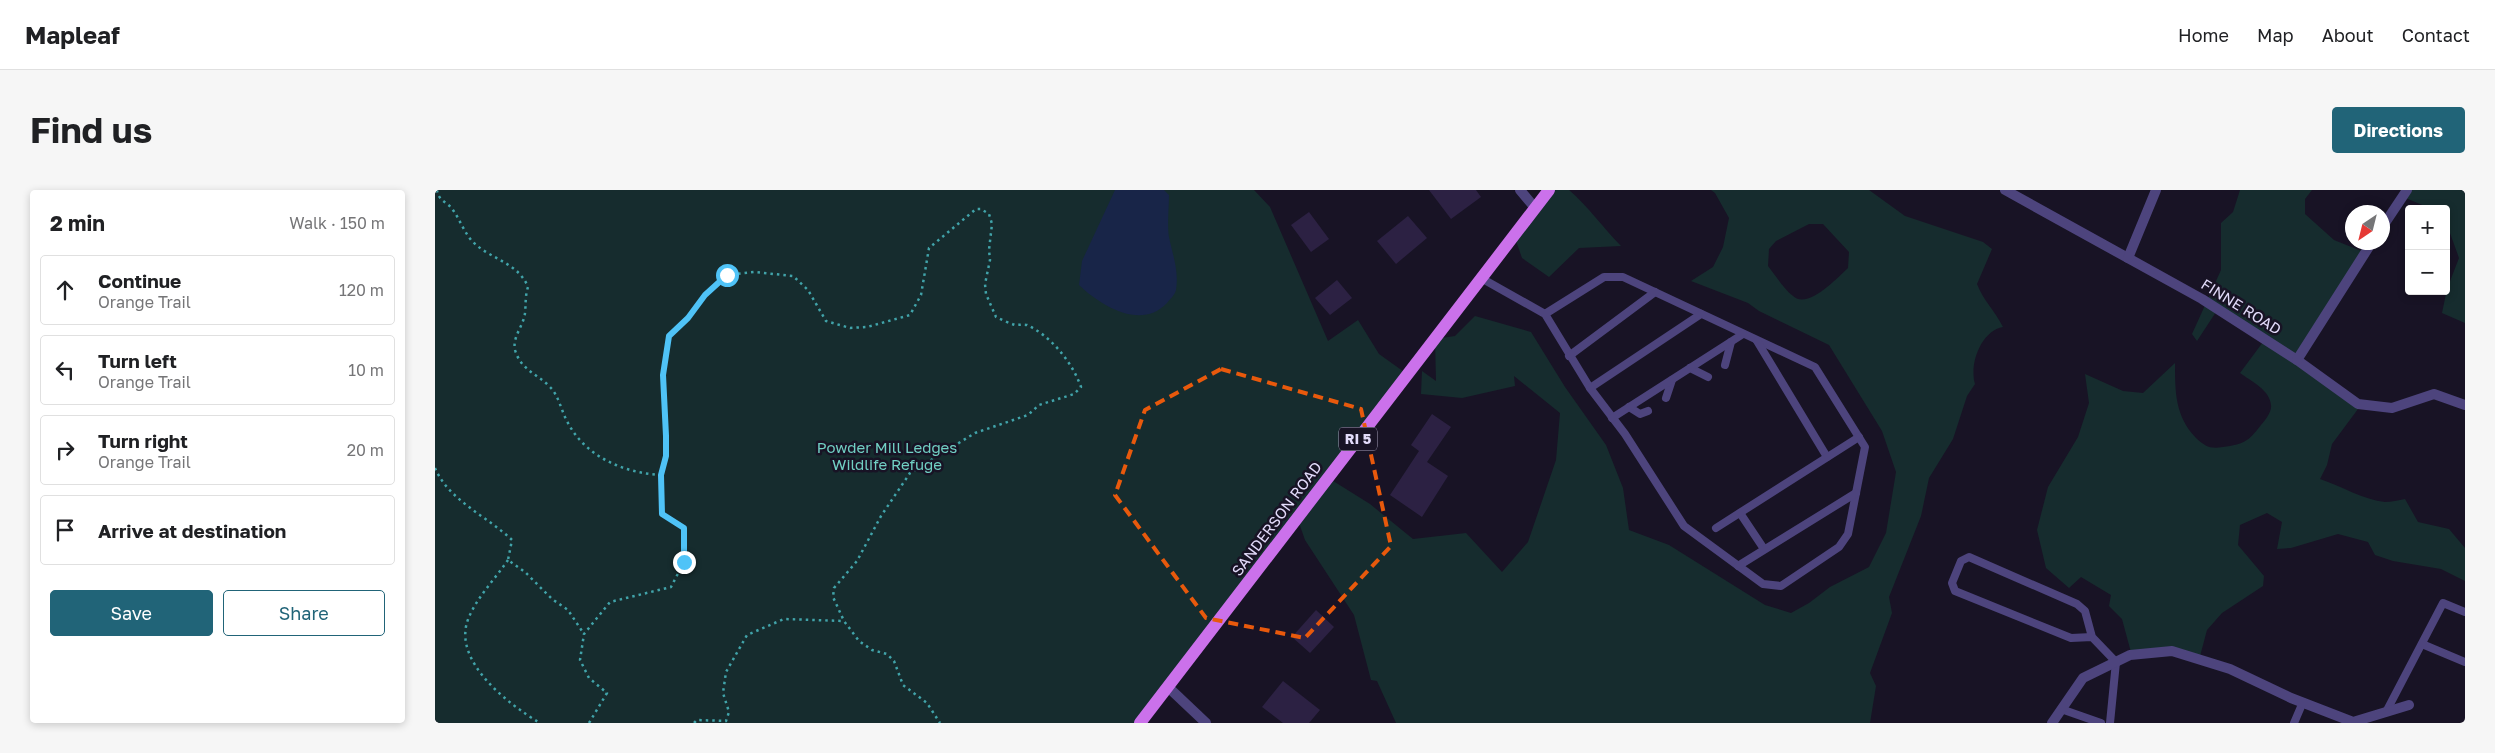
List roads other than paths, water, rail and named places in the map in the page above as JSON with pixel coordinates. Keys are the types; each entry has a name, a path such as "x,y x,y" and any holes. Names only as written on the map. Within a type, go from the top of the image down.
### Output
{"main road":[{"name":"SANDERSON ROAD","path":"1140,723 1549,190"}],"street":[{"path":"1520,190 1535,208"},
{"name":"FINNE ROAD","path":"2005,190 2025,203 2202,299 2297,360 2358,404 2392,408 2434,394 2465,405"},
{"path":"2128,258 2156,190"},
{"path":"2390,216 2407,190"},
{"path":"2297,360 2367,250"},
{"path":"2053,723 2083,678 2130,655 2172,652 2230,669 2303,702 2354,722 2409,705"},
{"path":"1168,687 1206,723"}],"lane":[{"path":"1481,278 1545,314 1569,356 1590,388 1625,434 1684,526 1763,584 1781,586 1839,547 1848,534 1865,447 1815,368 1623,277 1604,277 1545,314"},
{"path":"1569,356 1655,292"},
{"path":"1590,388 1701,314"},
{"path":"1612,418 1743,334"},
{"path":"1757,340 1827,457"},
{"path":"1725,365 1731,342"},
{"path":"1690,368 1708,377"},
{"path":"1666,398 1672,380"},
{"path":"1629,407 1640,414 1648,412"},
{"path":"1716,528 1859,437"},
{"path":"1738,566 1856,493"},
{"path":"1740,513 1764,549"},
{"path":"2091,637 2071,638 1955,591 1952,583 1961,561 1969,557 2077,604 2085,611 2091,637 2116,662 2110,723"},
{"path":"2387,712 2443,603 2465,612"},
{"path":"2422,644 2465,662"},
{"path":"2294,723 2303,702"},
{"path":"2061,709 2101,723"}],"water":[{"path":"1115,190 1164,190 1169,195 1168,232 1176,270 1176,290 1167,303 1157,311 1145,315 1133,315 1109,307 1079,285 1082,261"}],"park label":[{"name":"Powder Mill Ledges Wildlife Refuge","path":"887,456"}]}
